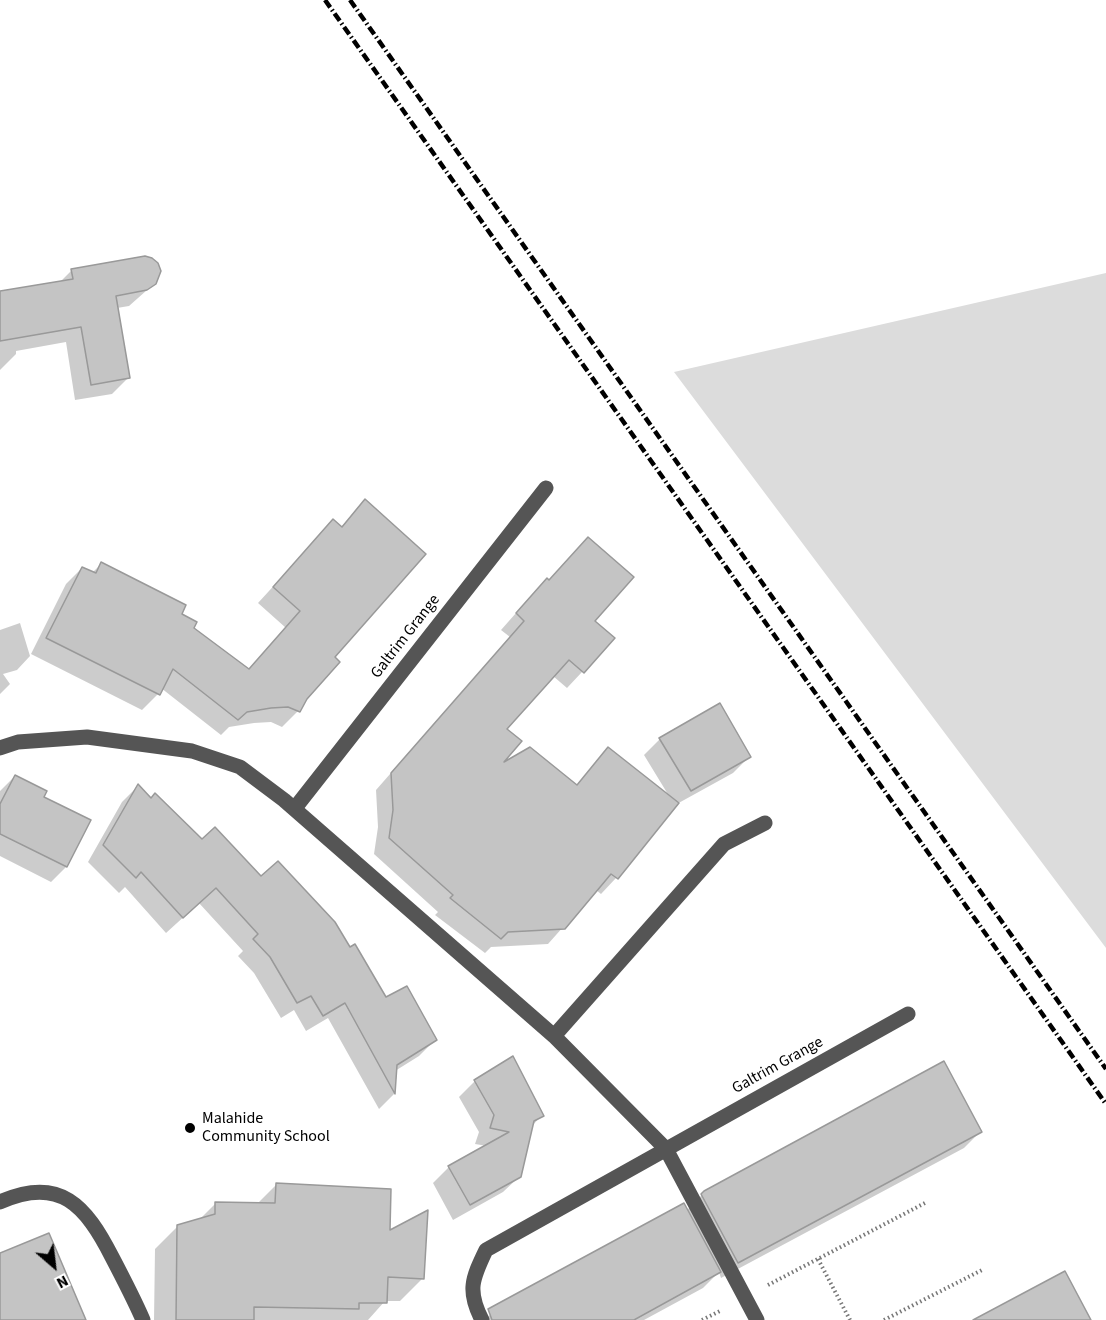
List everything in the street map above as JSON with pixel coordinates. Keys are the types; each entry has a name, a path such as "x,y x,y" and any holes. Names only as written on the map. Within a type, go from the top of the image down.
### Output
{"street":[{"name":"Galtrim Grange","path":"295,808 546,489"},
{"path":"0,748 18,742 87,737 192,751 240,767 295,808 554,1036 666,1149 757,1320"},
{"path":"554,1036 724,844 765,822"},
{"name":"Galtrim Grange","path":"482,1320 472,1299 475,1272 486,1250 908,1014"},
{"path":"0,1202 15,1195 33,1192 56,1194 77,1205 97,1228 143,1320"}],"path":[{"path":"702,1320 925,1203"},
{"path":"818,1259 850,1320"},
{"path":"884,1320 984,1269"}],"shaded area":[{"path":"1106,273 1106,948 674,372"}],"building":[{"path":"145,256 158,263 161,271 156,284 147,290 116,296 130,378 91,385 81,327 0,341 0,291 73,279 71,269"},
{"path":"365,499 426,554 335,657 340,662 307,699 300,712 288,707 271,708 247,712 238,720 173,669 160,695 46,638 82,567 96,573 101,562 186,605 182,614 197,622 194,628 249,669 300,611 273,587 333,519 342,527"},
{"path":"588,537 634,577 595,621 615,638 584,673 569,660 507,729 522,741 504,762 530,747 577,785 608,747 679,803 618,879 611,874 565,929 508,932 501,939 450,898 453,895 389,838 393,810 391,773 524,621 516,613"},
{"path":"720,703 751,757 691,791 659,738"},
{"path":"15,775 47,791 44,797 91,820 67,867 0,834 0,804"},
{"path":"138,784 151,798 155,793 202,839 215,827 261,876 278,861 335,922 350,947 355,944 386,997 407,986 437,1040 397,1065 395,1094 345,1003 323,1016 311,996 297,1003 270,957 253,939 258,934 216,888 183,918 141,872 136,878 103,845"},
{"path":"513,1056 544,1116 534,1121 521,1177 470,1205 448,1166 509,1132 490,1128 494,1115 474,1080"},
{"path":"944,1061 982,1132 738,1263 701,1194 704,1191"},
{"path":"276,1183 391,1189 390,1230 428,1210 424,1279 388,1277 387,1303 359,1303 359,1309 254,1307 254,1320 176,1320 177,1225 215,1214 215,1202 275,1203"},
{"path":"684,1203 721,1272 634,1320 492,1320 488,1309"},
{"path":"49,1233 86,1320 0,1320 0,1253"},
{"path":"1065,1271 1091,1320 973,1320"}],"railway":[{"path":"325,0 1106,1104"},
{"path":"350,0 1106,1069"}],"place":[{"name":"Malahide Community School","path":"190,1128"}]}
